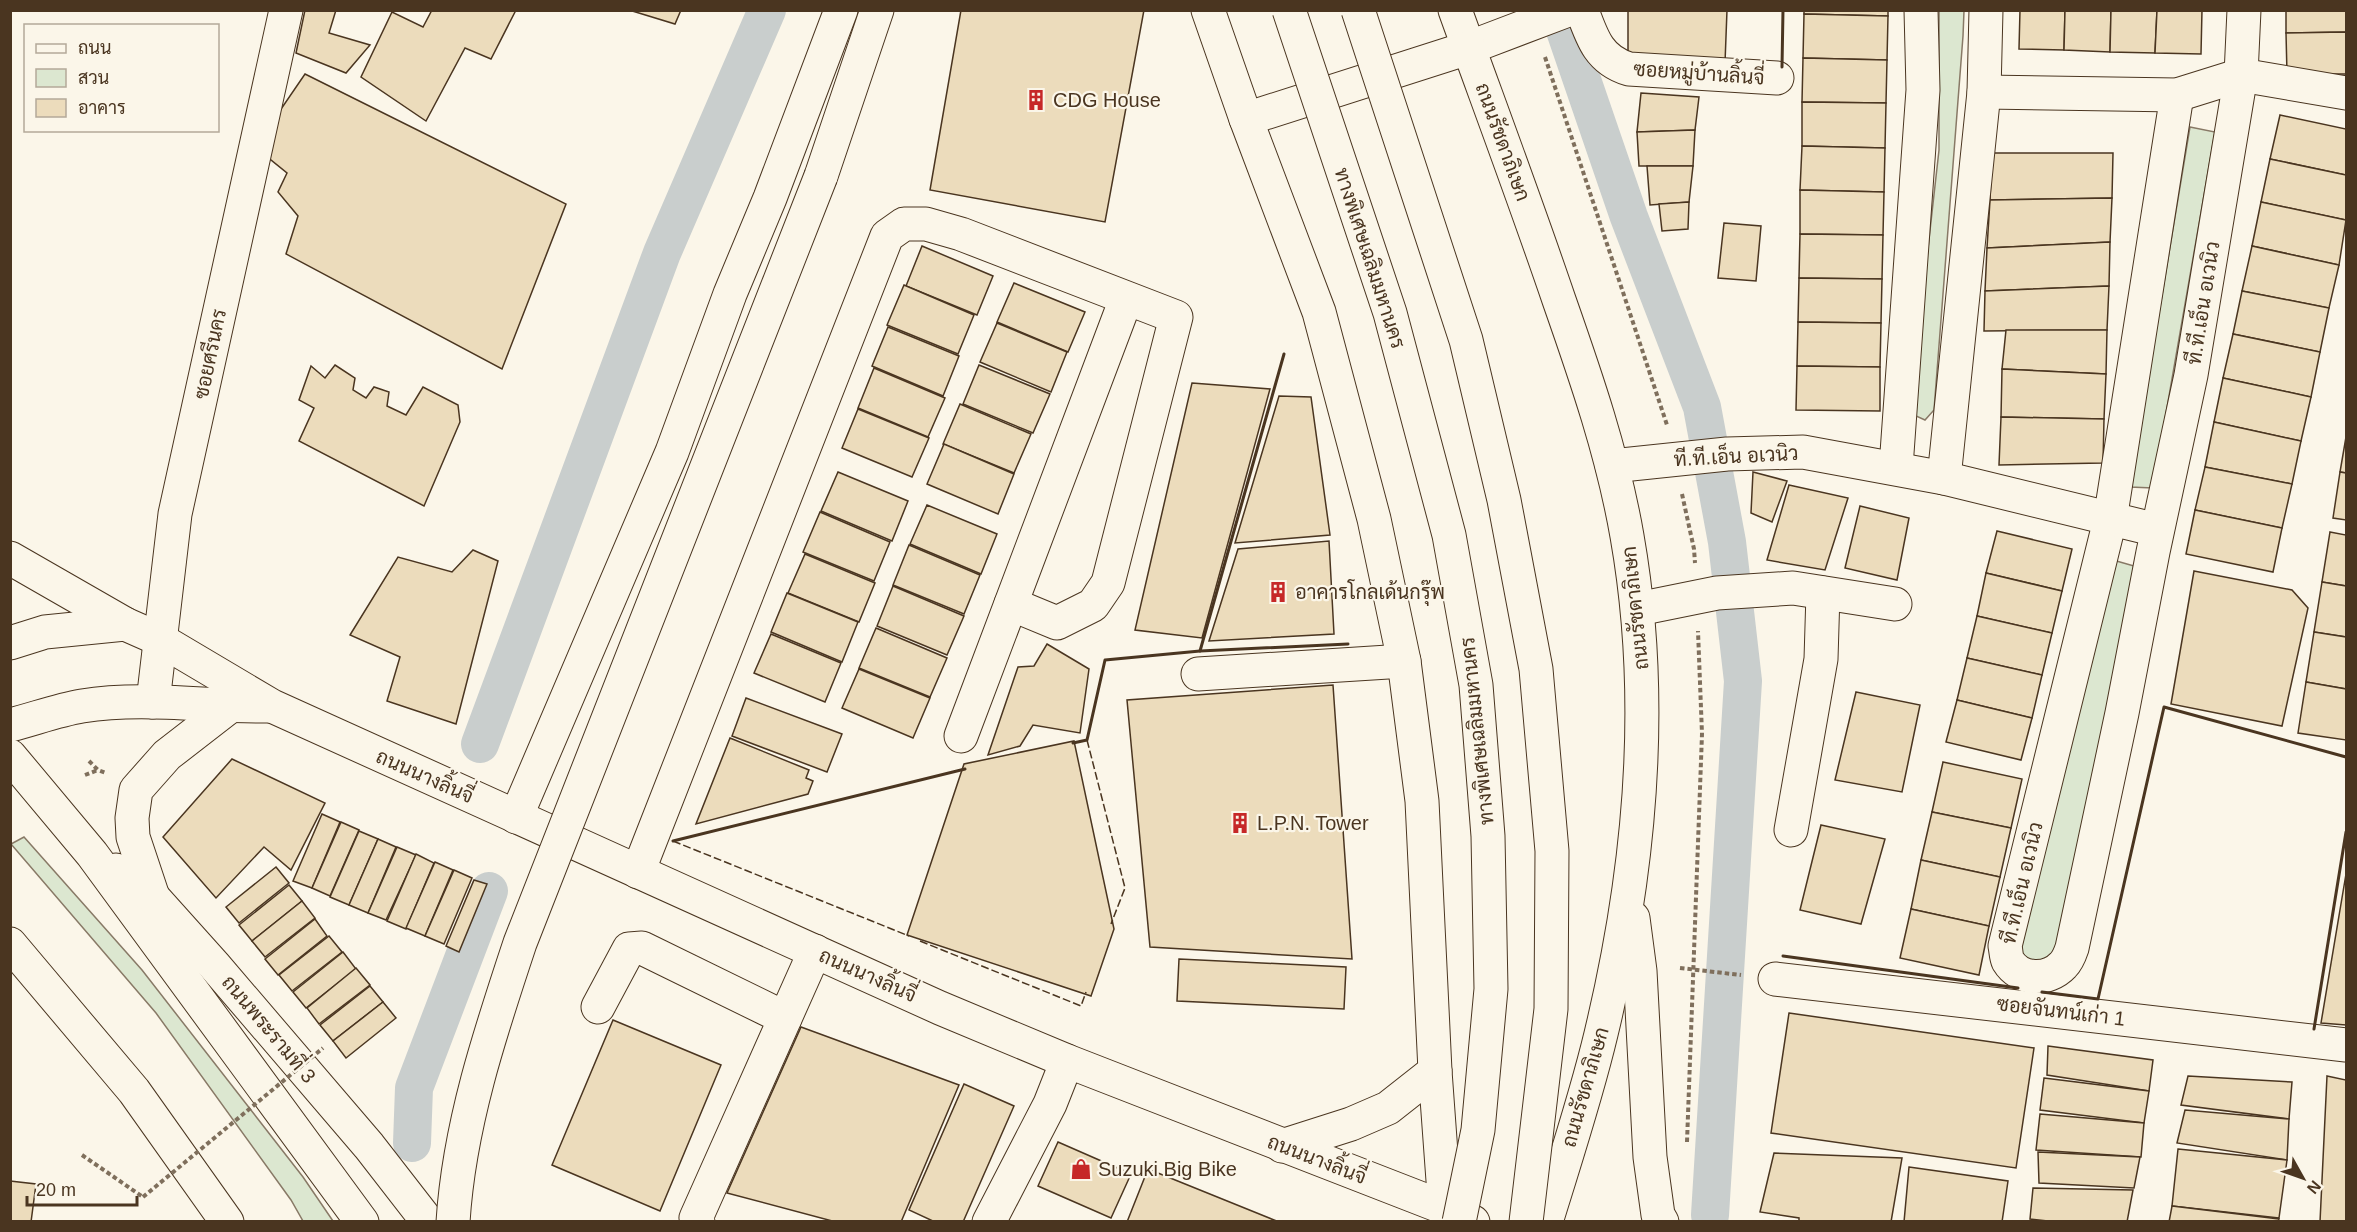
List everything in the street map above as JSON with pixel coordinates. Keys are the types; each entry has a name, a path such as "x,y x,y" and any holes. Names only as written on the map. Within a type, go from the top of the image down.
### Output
{"main road":[{"name":"ซอยศรีนคร","path":"153,702 175,514 286,10"},
{"path":"516,817 672,452 730,294 770,198 841,10"},
{"path":"453,1221 469,1114 488,1037 520,943 821,176 877,10"},
{"path":"1208,10 1246,119 1319,312 1374,519 1404,661 1422,801 1435,1071 1459,1217"},
{"name":"ทางพิเศษเฉลิมมหานคร","path":"1290,10 1390,313 1449,535 1476,685 1488,836 1491,989 1478,1130 1459,1217"},
{"path":"1358,10 1466,340 1504,500 1536,669 1552,851 1551,1009 1526,1221"},
{"name":"ถนนรัชดาภิเษก","path":"1455,10 1575,346 1612,466 1627,535 1638,609 1642,671 1640,771 1630,892 1601,1036 1546,1221"},
{"name":"ซอยหมู่บ้านลิ้นจี่","path":"1582,10 1589,30 1600,50 1613,64 1629,69 1777,78"},
{"path":"1896,467 1923,90 1921,10"},
{"path":"1944,478 1984,92 1986,10"},
{"name":"ที.ที.เอ็น อเวนิว","path":"2177,95 2110,520 2005,946 2008,961 2022,974 2037,977 2051,975 2065,964 2072,948 2191,375 2241,75 2244,10"},
{"path":"1246,119 1468,48 1556,16"},
{"path":"1984,92 2177,95 2241,75 2346,93"},
{"path":"638,872 886,236 904,224 926,224 960,234 1176,317 1108,583 1093,605 1057,623 1011,604"},
{"path":"961,736 1126,299"},
{"path":"1899,429 1924,445 1938,442 1949,426"},
{"name":"ที.ที.เอ็น อเวนิว","path":"1612,466 1727,454 1803,452 1896,467 2157,530"},
{"path":"10,558 125,624"},
{"path":"1791,830 1821,659 1808,590"},
{"path":"1638,609 1717,593 1808,590 1895,604"},
{"name":"ถนนนางลิ้นจี่","path":"10,643 45,632 125,624 159,639 272,706 940,1008 1459,1217"},
{"path":"1198,674 1404,661"},
{"name":"ถนนนางลิ้นจี่","path":"10,725 82,706 153,702 229,707 272,706"},
{"path":"153,897 133,837 132,818 136,790 167,755 229,707"},
{"name":"ถนนพระรามที่ 3","path":"10,756 92,854 362,1221"},
{"name":"ถนนพระรามที่ 3","path":"92,854 153,897 369,1146 428,1221"},
{"path":"1630,892 1640,971 1650,1157 1658,1215 1662,1221"},
{"path":"10,944 134,1091 227,1221"},
{"path":"598,1007 629,950 642,948 785,1018"},
{"path":"698,1221 696,1218 815,951"},
{"name":"ซอยจันทน์เก่า 1","path":"1759,977 2346,1046"},
{"path":"989,1221 1050,1104 1067,1061"},
{"path":"1282,1146 1352,1124 1392,1106 1435,1071"}],"path":[{"path":"89,761 98,770 116,776"},
{"path":"85,775 98,770"},
{"path":"1680,968 1759,977"},
{"path":"82,1155 143,1197 323,1048"}],"green space":[{"path":"1939,11 1964,11 1934,410 1925,420 1916,416 1910,409 1939,150"},
{"path":"2190,127 2215,132 2153,488 2130,487"},
{"path":"2113,560 2141,568 2061,950 2033,965 2017,954"},
{"path":"24,837 142,970 303,1177 333,1221 303,1221 291,1200 156,1013 11,844"}],"building":[{"path":"305,10 336,10 329,33 370,45 346,73 296,53"},
{"path":"432,10 516,10 491,59 465,48 426,121 361,77 392,12 423,27"},
{"path":"629,10 681,10 675,24"},
{"name":"CDG House","path":"961,10 1144,10 1105,222 930,190"},
{"path":"1628,10 1727,10 1725,63 1628,56"},
{"path":"1804,10 1888,10 1888,16 1804,14"},
{"path":"2020,10 2065,10 2064,50 2019,49"},
{"path":"2065,10 2111,10 2110,52 2064,50"},
{"path":"2111,10 2157,10 2155,53 2110,52"},
{"path":"2157,10 2202,10 2201,54 2155,53"},
{"path":"2286,10 2346,10 2346,32 2286,33"},
{"path":"1804,14 1888,16 1887,60 1803,58"},
{"path":"2346,32 2346,74 2287,74 2286,33"},
{"path":"1803,58 1887,60 1886,103 1802,102"},
{"path":"305,74 566,204 502,369 286,254 298,216 278,192 287,173 255,147"},
{"path":"1641,93 1699,97 1695,130 1637,132"},
{"path":"1802,102 1886,103 1885,148 1802,146"},
{"path":"2280,115 2346,129 2346,175 2270,159"},
{"path":"1695,130 1693,166 1639,166 1637,132"},
{"path":"1802,146 1885,148 1884,192 1800,190"},
{"path":"1992,153 2113,153 2112,198 1990,200"},
{"path":"2270,159 2346,175 2346,220 2261,202"},
{"path":"1647,166 1693,166 1689,202 1650,205"},
{"path":"1800,190 1884,192 1883,235 1800,234"},
{"path":"2112,198 2110,242 1987,248 1990,200"},
{"path":"1689,202 1688,229 1662,231 1659,204"},
{"path":"2261,202 2346,220 2339,265 2252,246"},
{"path":"1724,223 1761,226 1756,281 1718,278"},
{"path":"1800,234 1883,235 1882,279 1799,278"},
{"path":"2110,242 2109,286 1985,291 1987,248"},
{"path":"922,246 993,276 977,315 906,286"},
{"path":"2252,246 2339,265 2329,308 2242,291"},
{"path":"1799,278 1882,279 1881,323 1798,322"},
{"path":"1014,283 1085,312 1068,352 997,322"},
{"path":"904,285 974,315 958,354 887,325"},
{"path":"2109,286 2107,330 1984,331 1985,291"},
{"path":"2242,291 2329,308 2320,352 2233,334"},
{"path":"1798,322 1881,323 1880,367 1797,366"},
{"path":"997,323 1067,352 1051,392 980,362"},
{"path":"888,327 959,356 943,396 872,366"},
{"path":"2006,330 2107,330 2106,374 2002,369"},
{"path":"2233,334 2320,352 2311,397 2223,378"},
{"path":"335,365 355,378 353,390 366,398 374,387 389,392 387,406 406,415 423,387 458,405 460,422 424,506 299,441 314,408 299,400 311,366 325,378"},
{"path":"979,365 1050,394 1033,433 963,404"},
{"path":"1797,366 1880,367 1880,411 1796,410"},
{"path":"874,368 945,398 928,437 858,408"},
{"path":"2002,369 2106,374 2104,419 2001,417"},
{"path":"2223,378 2311,397 2301,441 2214,422"},
{"path":"1192,383 1270,389 1202,638 1135,630"},
{"path":"1279,396 1311,397 1330,535 1235,543"},
{"path":"960,404 1031,434 1014,473 943,444"},
{"path":"858,409 929,438 912,477 842,448"},
{"path":"2001,417 2104,419 2103,463 1999,465"},
{"path":"2214,422 2301,441 2292,484 2205,467"},
{"path":"2346,437 2346,473 2340,472"},
{"path":"944,444 1014,474 998,514 927,484"},
{"path":"2205,467 2292,484 2282,528 2195,510"},
{"path":"838,472 908,501 892,541 821,511"},
{"path":"1753,472 1787,481 1772,522 1751,513"},
{"path":"2340,472 2346,473 2346,520 2333,518"},
{"path":"1789,485 1848,498 1825,570 1767,560"},
{"path":"927,505 997,534 981,574 910,544"},
{"path":"1860,506 1909,518 1897,580 1845,568"},
{"path":"2195,510 2282,528 2273,572 2186,554"},
{"path":"820,512 890,542 874,581 803,552"},
{"path":"1997,531 2072,549 2062,591 1986,573"},
{"path":"2330,532 2346,535 2346,586 2322,582"},
{"name":"อาคารโกลเด้นกรุ๊พ","path":"1329,541 1334,634 1209,641 1238,549"},
{"path":"909,545 980,575 964,614 893,585"},
{"path":"473,550 498,561 456,724 387,701 400,657 350,635 398,557 452,572"},
{"path":"805,554 875,583 859,622 788,593"},
{"path":"2194,571 2292,590 2308,608 2282,726 2171,704"},
{"path":"1986,573 2062,591 2052,633 1977,616"},
{"path":"2322,582 2346,586 2346,637 2314,632"},
{"path":"893,586 964,616 947,655 877,626"},
{"path":"787,593 858,622 842,662 771,632"},
{"path":"1977,616 2052,633 2042,675 1967,658"},
{"path":"876,628 947,658 930,697 859,668"},
{"path":"2314,632 2346,637 2346,689 2306,682"},
{"path":"771,634 841,663 825,702 754,673"},
{"path":"1047,644 1089,669 1080,733 1033,725 1020,746 988,755 1018,667 1034,666"},
{"path":"1967,658 2042,675 2032,718 1957,700"},
{"path":"859,669 930,698 913,738 842,708"},
{"path":"2306,682 2346,689 2346,740 2298,733"},
{"name":"L.P.N. Tower","path":"1333,685 1352,959 1150,947 1127,700"},
{"path":"1856,692 1920,705 1902,792 1835,780"},
{"path":"746,698 842,734 827,772 732,736"},
{"path":"1957,700 2032,718 2021,760 1946,742"},
{"path":"730,738 809,770 806,778 813,781 808,794 696,824"},
{"path":"1074,741 1114,929 1091,996 907,935 964,764"},
{"path":"232,759 325,803 291,870 264,847 216,898 163,837"},
{"path":"1943,762 2022,779 2011,828 1932,812"},
{"path":"1932,812 2011,828 2000,877 1921,860"},
{"path":"322,814 340,822 312,888 293,881"},
{"path":"341,822 359,830 330,896 312,888"},
{"path":"1821,825 1885,839 1861,924 1800,910"},
{"path":"359,831 378,839 349,905 330,897"},
{"path":"378,839 396,847 368,913 349,905"},
{"path":"397,847 416,855 386,920 368,913"},
{"path":"416,854 434,863 406,929 387,921"},
{"path":"1921,860 2000,877 1989,926 1911,909"},
{"path":"435,862 453,870 425,936 406,928"},
{"path":"276,867 289,883 239,923 226,907"},
{"path":"454,870 472,878 444,944 425,936"},
{"path":"2346,874 2346,1025 2321,1023"},
{"path":"474,880 487,884 459,952 446,946"},
{"path":"289,885 302,901 252,941 239,925"},
{"path":"302,901 315,918 265,957 252,941"},
{"path":"1911,909 1989,926 1979,975 1900,958"},
{"path":"315,919 327,936 278,975 265,959"},
{"path":"329,936 342,952 292,991 279,975"},
{"path":"343,952 356,969 306,1008 293,992"},
{"path":"1179,959 1346,967 1344,1009 1177,1001"},
{"path":"356,968 370,985 319,1024 307,1008"},
{"path":"370,986 383,1002 333,1041 320,1025"},
{"path":"383,1002 396,1018 346,1058 333,1041"},
{"path":"1789,1013 2034,1048 2016,1168 1771,1133"},
{"path":"613,1020 721,1065 660,1211 552,1165"},
{"path":"801,1027 959,1085 901,1222 836,1222 727,1193"},
{"path":"2048,1046 2153,1060 2149,1091 2047,1075"},
{"path":"2188,1076 2292,1082 2289,1119 2181,1105"},
{"path":"2327,1076 2346,1080 2346,1222 2320,1222"},
{"path":"2044,1078 2149,1091 2144,1123 2040,1110"},
{"path":"964,1084 1014,1106 963,1222 935,1222 909,1210"},
{"path":"2185,1110 2289,1119 2287,1160 2177,1143"},
{"path":"2040,1114 2144,1123 2141,1157 2036,1150"},
{"path":"1058,1142 1131,1174 1111,1218 1038,1186"},
{"path":"2178,1149 2287,1160 2279,1218 2172,1206"},
{"path":"2038,1152 2140,1157 2134,1188 2039,1183"},
{"path":"1774,1153 1902,1158 1891,1222 1799,1222 1799,1218 1760,1212"},
{"path":"1909,1167 2008,1181 2002,1222 1904,1222"},
{"path":"1148,1169 1279,1222 1127,1222"},
{"path":"10,1181 36,1184 31,1222 10,1222"},
{"path":"2033,1188 2133,1190 2127,1222 2057,1222 2030,1219"},
{"path":"2172,1206 2279,1219 2278,1222 2169,1222"}],"waterway":[{"path":"480,744 662,253 767,10"},
{"path":"1558,10 1629,217 1702,407 1727,542 1743,681 1710,1215"},
{"path":"412,1143 414,1088 489,891"}],"fence":[{"path":"1087,740 1125,888 1111,924"},
{"path":"673,841 909,936"},
{"path":"920,941 1081,1006 1086,992"}],"wall":[{"path":"1782,67 1783,10"},
{"path":"1200,651 1284,354"},
{"path":"1073,743 1087,740 1105,660 1200,651 1348,644"},
{"path":"2042,992 2098,999 2164,707 2346,757"},
{"path":"673,841 965,769"},
{"path":"2314,1029 2346,832"},
{"path":"1783,956 2018,988"}],"place":[{"name":"CDG House","path":"1036,100"},
{"name":"อาคารโกลเด้นกรุ๊พ","path":"1278,592"},
{"name":"L.P.N. Tower","path":"1240,823"},
{"name":"Suzuki Big Bike","path":"1081,1169"}]}
